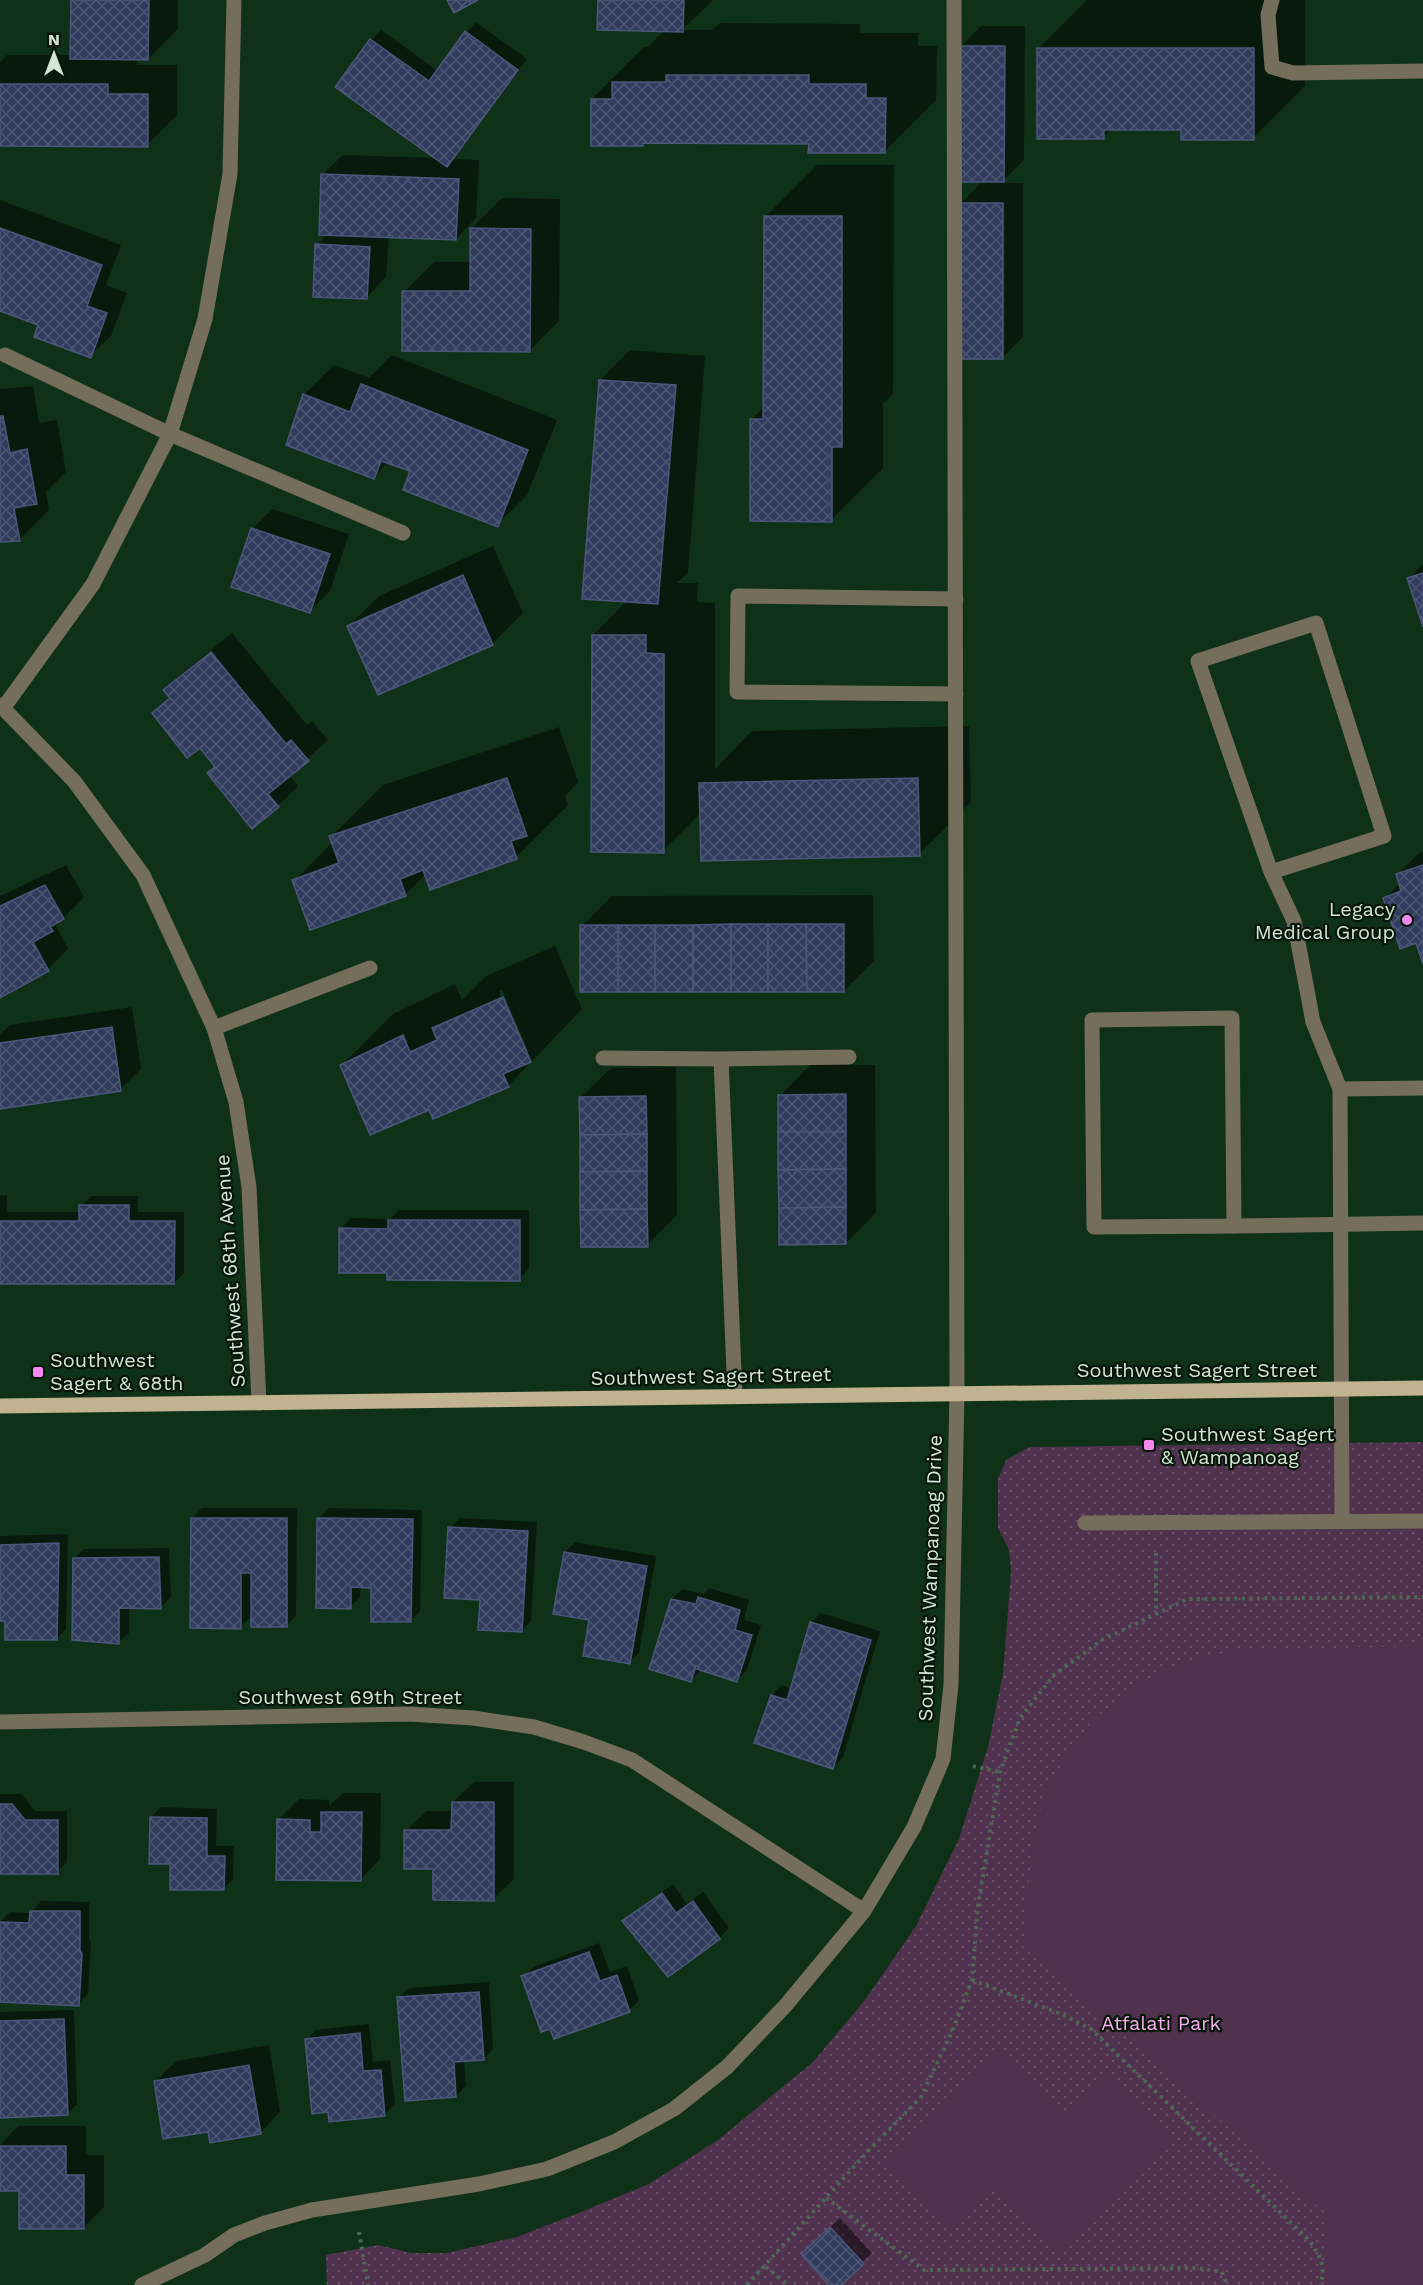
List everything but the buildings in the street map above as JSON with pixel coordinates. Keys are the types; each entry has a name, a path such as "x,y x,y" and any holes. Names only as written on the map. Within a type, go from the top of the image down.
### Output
{"main road":[{"name":"Southwest Sagert Street","path":"0,1406 1423,1388"}],"street":[{"path":"2,706 93,584 170,434 205,319 230,174 234,0"},
{"name":"Southwest Wampanoag Drive","path":"142,2285 205,2255 234,2235 265,2223 312,2210 447,2189 547,2169 614,2142 674,2109 727,2067 786,2005 864,1911 914,1827 943,1759 951,1685 957,1393 954,0"},
{"path":"1272,0 1269,15 1272,67 1293,72 1423,71"},
{"path":"4,355 170,434 403,534"},
{"path":"956,598 738,596 737,692 956,694"},
{"path":"1270,872 1384,836 1316,623 1198,661 1270,872 1294,921 1313,1022 1340,1089 1342,1521"},
{"name":"Southwest 68th Avenue","path":"2,706 74,781 143,874 214,1028 236,1102 249,1187 259,1403"},
{"path":"214,1028 370,968"},
{"path":"1234,1226 1232,1018 1092,1020 1094,1227 1234,1226 1423,1223"},
{"path":"603,1058 849,1057"},
{"path":"721,1059 735,1396"},
{"path":"1340,1089 1423,1088"},
{"path":"1085,1523 1423,1521"},
{"name":"Southwest 69th Street","path":"0,1722 409,1714 472,1718 534,1727 632,1760 864,1911"}],"path":[{"path":"1156,1523 1156,1612"},
{"path":"747,2285 766,2267 870,2149 921,2097 954,2027 972,1980 978,1906 1000,1772 1020,1718 1054,1675 1102,1640 1187,1599 1423,1596"},
{"path":"972,1980 1061,2014 1091,2029 1309,2240 1322,2258 1320,2285"},
{"path":"826,2198 924,2270 1197,2268 1222,2272 1227,2285"},
{"path":"354,2202 368,2285"},
{"path":"766,2267 788,2285"}],"green space":[{"name":"Atfalati Park","path":"1423,1442 1423,2285 327,2285 326,2255 378,2245 411,2253 447,2253 517,2237 649,2184 718,2140 813,2062 865,2000 916,1926 959,1839 988,1747 1003,1674 1011,1572 1009,1550 998,1528 998,1479 1006,1460 1030,1447"},
{"path":"1423,1646 1423,2285 1328,2285 1328,2215 1023,1947 1032,1844 1044,1794 1074,1743 1095,1718 1147,1679 1179,1664 1239,1650"},
{"path":"1001,2051 1064,2114 1106,2072 1172,2136 1059,2250 996,2187 952,2231 886,2166"}],"place":[{"name":"Legacy Medical Group","path":"1407,920"},
{"name":"Southwest Sagert & 68th","path":"38,1372"},
{"name":"Southwest Sagert & Wampanoag","path":"1149,1445"}]}
